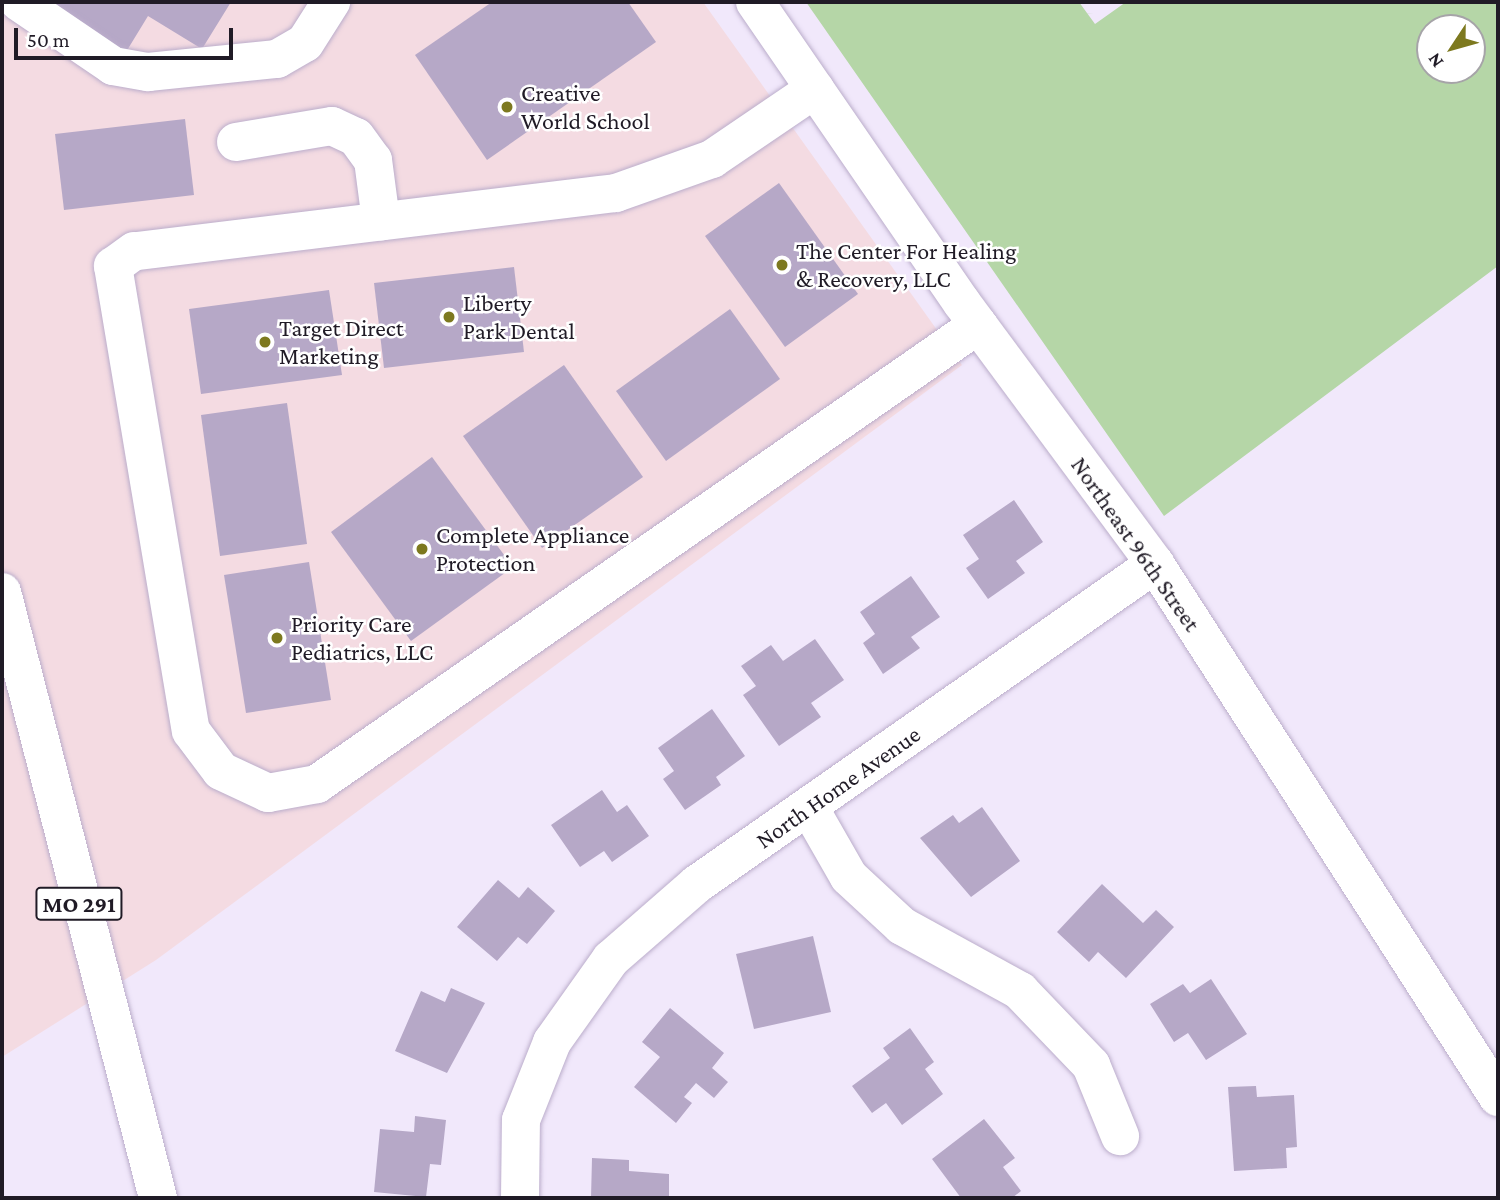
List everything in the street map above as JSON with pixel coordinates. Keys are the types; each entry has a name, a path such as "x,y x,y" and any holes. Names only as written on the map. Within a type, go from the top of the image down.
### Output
{"street":[{"path":"19,2 113,65 148,72 277,59 305,43 331,2"},
{"name":"Northeast 96th Street","path":"755,2 978,325 1155,564 1498,1097"},
{"path":"816,89 712,159 616,193 134,251 113,266 191,731 221,771 268,793 317,784 978,325"},
{"path":"236,142 332,126 356,137 373,160 381,221"},
{"name":"North Home Avenue","path":"520,1198 521,1120 552,1042 611,959 697,884 810,809 1155,564"},
{"name":"MO 291","path":"3,603 10,674 158,1198"},
{"path":"810,809 849,877 902,926 1020,991 1091,1065 1120,1136"}],"shaded area":[{"path":"2,2 703,2 962,365 156,960 2,1057"}],"green space":[{"path":"806,2 1079,2 1095,24 1126,2 1498,2 1498,266 1164,516"}],"building":[{"path":"44,2 231,2 202,49 148,16 126,52"},
{"name":"Creative World School","path":"492,2 628,2 656,42 487,160 415,55"},
{"path":"185,119 194,195 64,210 55,134"},
{"name":"The Center For Healing & Recovery, LLC","path":"779,183 858,294 785,347 705,236"},
{"name":"Liberty Park Dental","path":"514,267 524,352 384,368 374,283"},
{"name":"Target Direct Marketing","path":"329,290 342,375 201,394 189,309"},
{"path":"730,309 780,379 666,461 616,391"},
{"path":"564,365 643,477 542,548 463,436"},
{"path":"287,403 307,544 220,556 201,415"},
{"name":"Complete Appliance Protection","path":"432,457 513,567 411,641 331,532"},
{"path":"1014,500 1043,542 1016,561 1025,573 988,599 966,568 979,559 963,535"},
{"name":"Priority Care Pediatrics, LLC","path":"309,562 331,700 246,713 224,575"},
{"path":"911,576 940,617 911,637 920,648 883,674 863,643 875,634 860,612"},
{"path":"815,639 844,680 811,703 821,717 779,746 743,695 756,686 741,666 771,645 783,661"},
{"path":"712,709 745,756 716,777 721,785 685,810 663,779 674,771 658,748"},
{"path":"602,790 617,812 627,805 649,836 612,862 604,851 580,867 551,825"},
{"path":"982,807 1020,861 971,897 920,838 953,815 959,823"},
{"path":"498,880 519,898 528,887 555,911 527,944 518,937 497,961 457,927"},
{"path":"1102,884 1143,923 1156,910 1174,927 1126,978 1098,952 1089,962 1057,932"},
{"path":"813,936 831,1012 754,1029 736,954"},
{"path":"1211,979 1247,1034 1206,1060 1188,1033 1174,1042 1150,1004 1183,984 1190,993"},
{"path":"451,988 485,1003 447,1073 395,1051 421,991 445,1002"},
{"path":"670,1008 724,1053 712,1068 728,1082 714,1098 696,1083 684,1097 692,1103 676,1123 634,1087 660,1057 642,1042"},
{"path":"910,1028 934,1062 925,1069 943,1094 902,1125 886,1103 872,1113 852,1086 890,1058 883,1048"},
{"path":"1256,1086 1257,1097 1294,1095 1297,1147 1286,1148 1287,1168 1234,1171 1228,1087"},
{"path":"415,1116 446,1120 441,1165 430,1164 426,1197 374,1192 380,1129 414,1132"},
{"path":"984,1119 1015,1158 1003,1167 1021,1191 1012,1198 961,1198 932,1159"},
{"path":"592,1158 629,1160 629,1171 669,1174 669,1198 591,1198"}],"place":[{"name":"Creative World School","path":"507,107"},
{"name":"The Center For Healing & Recovery, LLC","path":"782,265"},
{"name":"Liberty Park Dental","path":"449,317"},
{"name":"Target Direct Marketing","path":"265,342"},
{"name":"Complete Appliance Protection","path":"422,549"},
{"name":"Priority Care Pediatrics, LLC","path":"277,638"}]}
